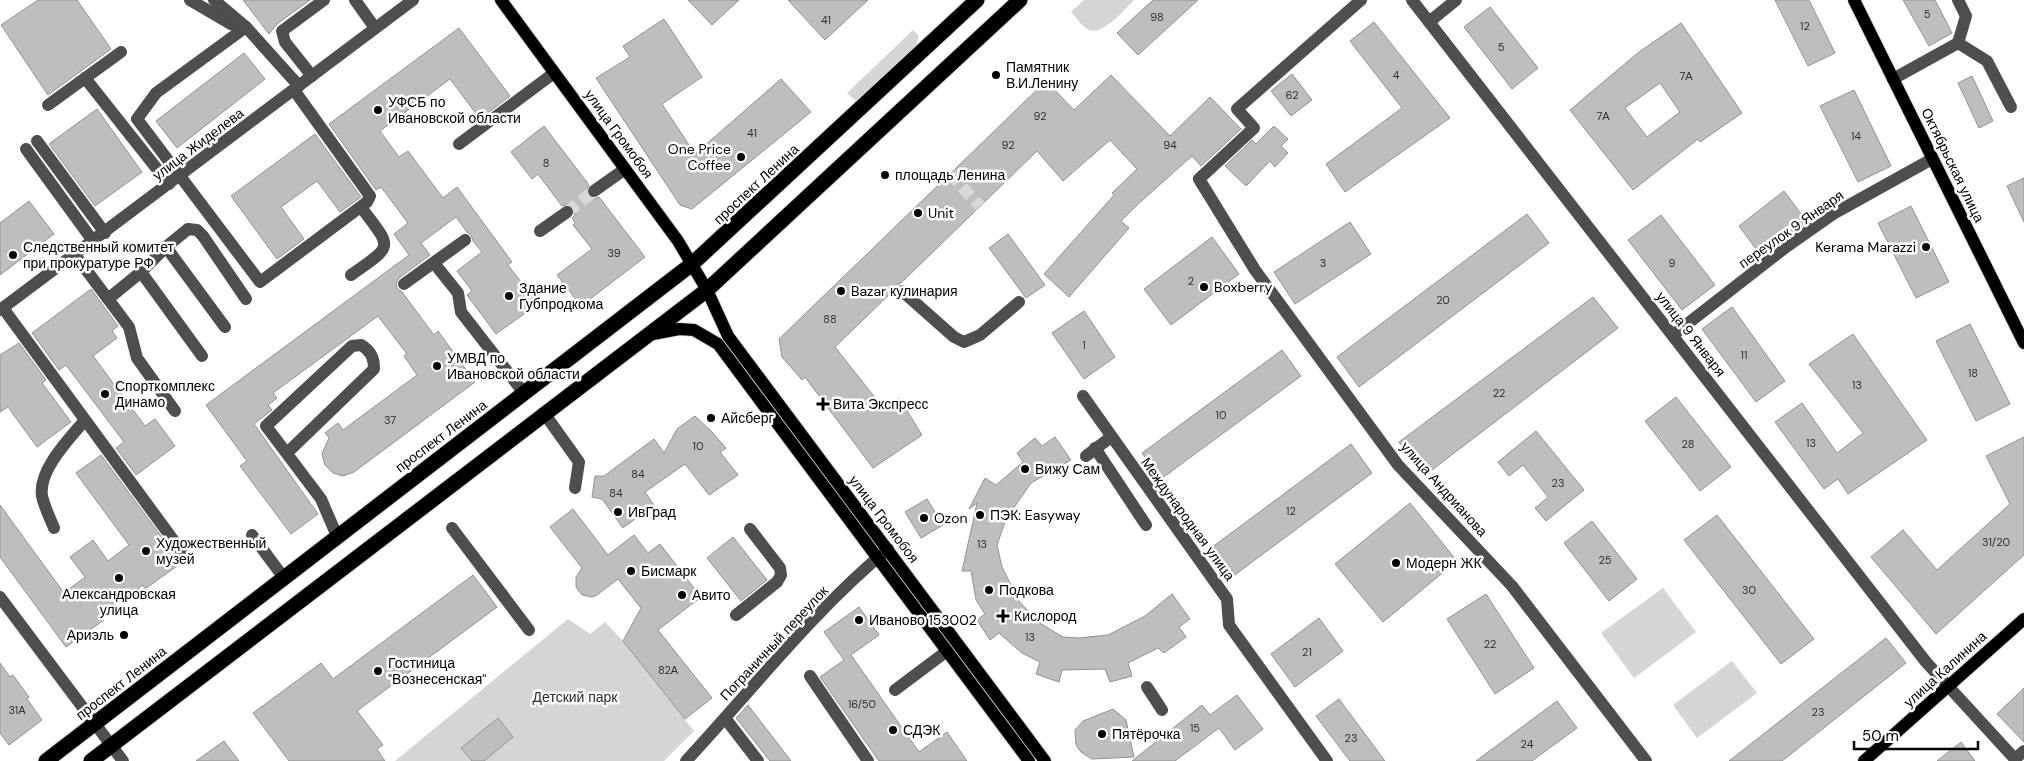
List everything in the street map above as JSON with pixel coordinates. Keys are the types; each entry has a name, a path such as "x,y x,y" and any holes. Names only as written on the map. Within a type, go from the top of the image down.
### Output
{"highway":[{"name":"проспект Ленина","path":"46,761 692,264 976,0"},
{"path":"91,761 707,290 1020,0"}],"main road":[{"name":"улица Громобоя","path":"501,0 678,241 707,290 728,336 1045,761"},
{"name":"Октябрьская улица","path":"1854,0 2024,342"},
{"name":"улица Громобоя","path":"707,290 718,344"},
{"name":"улица Громобоя","path":"647,335 679,329 694,330 718,344 1029,761"},
{"name":"улица Калинина","path":"1864,761 2024,619"}],"street":[{"path":"190,0 231,24 246,27"},
{"path":"214,0 246,27 296,88 370,196 361,207 260,282 137,119 156,94 246,27"},
{"path":"312,76 285,42 282,31 324,0"},
{"path":"355,0 376,28"},
{"name":"улица Жиделева","path":"1,309 105,233 413,0"},
{"name":"улица Андрианова","path":"1361,0 1237,109 1254,128 1199,179 1255,270 1398,465 1512,586 1646,761"},
{"name":"улица 9 Января","path":"1412,0 1823,531 1948,686 2017,758"},
{"path":"1429,22 1456,0"},
{"path":"1893,79 1958,43 1966,16 1958,0"},
{"path":"1958,43 1987,61 2011,108"},
{"path":"48,105 121,52"},
{"path":"459,144 554,73"},
{"path":"85,78 169,184"},
{"path":"37,142 105,233"},
{"path":"26,149 93,241"},
{"name":"переулок 9 Января","path":"1673,335 1786,247 1833,214 1932,159"},
{"path":"594,192 625,168"},
{"path":"351,275 380,254 385,248 384,238 361,207"},
{"path":"540,231 567,212"},
{"path":"108,299 188,229 197,230 246,299"},
{"path":"404,284 465,240"},
{"path":"166,247 225,327"},
{"path":"75,255 129,327 137,358 175,411"},
{"path":"434,263 458,293 462,312 524,393"},
{"path":"141,272 202,356"},
{"path":"902,291 954,337 964,342 980,335 1019,302"},
{"path":"1,309 185,556"},
{"path":"287,453 374,369 374,360 369,350 361,345 352,346 266,426 321,499 337,536"},
{"name":"Международная улица","path":"1082,396 1138,477 1227,599 1229,625 1327,761"},
{"path":"544,413 579,462 575,488"},
{"path":"54,528 42,495 42,482 53,460 85,420"},
{"path":"1111,437 1090,452 1121,488 1146,525"},
{"path":"1121,488 1138,477"},
{"path":"452,528 529,630"},
{"path":"736,615 777,582 781,575 780,568 750,529"},
{"path":"252,535 284,578"},
{"name":"Пограничный переулок","path":"686,761 774,663 860,572 888,549"},
{"path":"0,597 123,761"},
{"path":"895,690 947,651"},
{"path":"810,676 868,761"},
{"path":"1147,686 1162,710"},
{"path":"725,718 758,761"}],"green space":[{"path":"1084,0 1134,0 1119,16 1106,26 1093,31 1087,29 1071,12"},
{"path":"913,30 919,36 917,42 919,49 859,101 856,101 847,93"},
{"path":"1663,588 1696,632 1634,678 1601,633"},
{"name":"Детский парк","path":"568,619 590,634 605,622 623,641 694,731 664,761 395,761"},
{"path":"1732,661 1757,693 1697,738 1673,705"}],"building":[{"path":"38,0 77,0 111,49 48,95 1,25"},
{"path":"243,0 310,0 277,24 269,34"},
{"path":"688,0 739,0 712,25"},
{"path":"788,0 868,0 825,40"},
{"path":"1153,0 1198,0 1138,55 1117,33"},
{"path":"1775,0 1809,0 1835,53 1808,66"},
{"path":"1903,0 1935,0 1952,33 1929,46"},
{"path":"1490,7 1538,68 1512,89 1464,27"},
{"path":"664,19 702,77 662,104 695,154 781,79 811,112 692,209 680,205 596,78 630,57 623,46"},
{"path":"1374,22 1450,118 1345,192 1326,164 1402,108 1350,41"},
{"path":"1681,23 1742,113 1700,142 1698,139 1633,190 1570,110 1639,52","holes":["1660,83 1680,112 1647,137 1625,108"]},
{"name":"УМВД по Ивановской области","path":"459,28 510,96 480,119 450,79 380,131 399,157 408,151 443,198 457,187 512,262 508,265 538,304 496,334 467,295 472,291 457,271 482,252 473,241 471,235 456,217 421,243 430,255 399,278 396,284 397,288 434,335 438,331 475,382 354,472 343,476 333,473 325,465 322,454 329,438 325,433 338,423 343,430 417,375 404,356 407,354 378,316 273,393 277,398 268,405 272,410 254,424 318,514 291,534 240,466 247,461 206,405 409,255 394,234 408,223 381,187 376,190 329,124"},
{"path":"244,53 265,79 177,148 156,121"},
{"path":"1292,74 1312,100 1291,116 1271,91"},
{"path":"1111,75 1170,136 1210,97 1241,129 1201,166 1192,156 1137,205 1121,221 1129,228 1069,297 1044,274 1114,195 1112,193 1137,169 1110,140 1063,181 1037,151 901,283 896,285 894,290 835,347 884,409 899,398 922,435 873,468 805,377 802,380 782,357 779,339 1046,81 1074,110"},
{"path":"1972,76 1993,121 1979,128 1958,83"},
{"path":"1854,90 1891,166 1858,182 1820,106"},
{"path":"97,109 142,172 95,206 49,144"},
{"path":"544,126 589,185 586,191 588,196 594,199 599,197 645,257 581,306 557,275 592,249 573,225 575,223 572,218 575,215 574,208 570,204 562,206 538,174 532,179 511,152"},
{"path":"1274,126 1288,139 1281,146 1288,153 1275,167 1270,161 1246,186 1225,166 1252,140 1256,144"},
{"path":"315,134 361,197 340,212 317,181 281,207 304,239 277,259 231,196"},
{"path":"2024,178 2024,222 2007,186"},
{"path":"1784,191 1807,222 1761,256 1739,226"},
{"name":"Следственный комитет при прокуратуре РФ","path":"29,201 54,234 0,275 0,223"},
{"path":"1911,206 1949,282 1916,298 1878,223"},
{"path":"1527,214 1549,243 1359,387 1337,357"},
{"path":"1661,215 1715,285 1682,310 1628,240"},
{"path":"1350,222 1371,254 1295,304 1274,272"},
{"path":"1008,234 1045,285 1026,298 989,248"},
{"path":"1212,237 1239,274 1171,325 1144,289"},
{"name":"Спорткомплекс Динамо","path":"91,289 118,326 112,331 117,338 93,356 145,426 155,419 175,446 136,475 116,448 124,442 66,365 59,370 32,333"},
{"path":"1593,297 1618,328 1424,476 1399,442"},
{"path":"1732,307 1785,381 1756,402 1702,329"},
{"path":"1084,311 1115,357 1084,379 1052,333"},
{"path":"1970,324 2010,404 1976,421 1936,341"},
{"path":"1853,334 1927,440 1848,494 1838,479 1824,489 1775,422 1802,403 1837,453 1863,433 1809,364"},
{"path":"19,343 46,380 42,383 71,422 37,447 8,407 0,412 0,355"},
{"path":"1282,350 1301,376 1161,479 1142,453"},
{"path":"1676,397 1731,467 1700,491 1645,421"},
{"path":"695,416 726,448 720,452 738,475 709,495 685,464 645,492 654,505 623,528 602,499 592,497 595,476 604,476 654,439 664,453 677,429"},
{"path":"1536,431 1584,490 1546,521 1535,508 1548,497 1523,465 1509,476 1498,462"},
{"path":"1055,437 1071,460 1031,483 1006,519 997,545 1002,567 1019,601 1038,622 1063,637 1079,638 1108,635 1145,616 1172,594 1190,619 1179,627 1186,637 1164,653 1158,648 1128,663 1132,676 1110,682 1105,669 1062,670 1059,682 1036,674 1040,662 1022,653 999,633 990,640 977,620 985,614 976,600 971,571 962,571 977,503 969,509 985,478 996,485 1023,462 1017,453 1035,438 1042,446"},
{"path":"2024,437 2024,555 1936,634 1871,557 1903,530 1937,570 2010,504 1986,456"},
{"path":"1351,444 1372,473 1232,577 1211,548"},
{"name":"Художественный музей","path":"101,455 181,563 145,589 143,585 101,616 104,620 66,647 0,557 0,505 64,593 85,577 70,557 93,540 108,561 129,545 76,473"},
{"path":"927,499 943,525 921,538 905,512"},
{"name":"Модерн ЖК","path":"1410,503 1457,561 1383,622 1335,564"},
{"name":"Бисмарк","path":"573,509 608,555 634,535 648,553 660,544 701,597 658,630 712,698 685,719 623,641 641,608 618,579 592,597 582,595 576,587 576,577 582,568 550,527"},
{"path":"1717,515 1814,639 1781,664 1684,540"},
{"path":"1592,521 1637,579 1609,601 1564,543"},
{"path":"733,537 767,580 741,601 707,558"},
{"name":"Гостиница \"Вознесенская\"","path":"473,575 497,607 357,711 383,745 377,749 385,761 289,761 253,713 321,663 333,679"},
{"path":"1486,594 1534,668 1495,694 1447,619"},
{"path":"859,607 879,635 851,655 919,752 947,732 967,761 879,761 820,677 844,660 824,632"},
{"path":"1319,618 1343,651 1295,687 1271,654"},
{"path":"1886,638 1906,663 1782,761 1729,761"},
{"path":"0,663 10,677 13,675 29,697 27,699 42,720 9,745 0,733"},
{"path":"2024,688 2024,742 1997,714"},
{"path":"1237,695 1263,729 1235,750 1219,728 1175,761 1132,761 1202,705 1210,715"},
{"path":"1339,699 1385,761 1350,761 1316,716"},
{"path":"1557,701 1577,728 1532,761 1476,761"},
{"path":"748,705 791,761 770,761 736,718"},
{"name":"Пятёрочка","path":"1113,709 1126,720 1134,757 1092,759 1081,752 1076,745 1075,730 1083,721"},
{"path":"498,718 513,737 484,761 472,761 461,748"},
{"path":"224,741 239,761 196,761"},
{"path":"1961,742 1975,761 1937,761"}],"tunnel":[{"path":"950,174 980,206"},
{"path":"567,212 594,191"}],"place":[{"name":"Памятник В.И.Ленину","path":"996,75"},
{"name":"УФСБ по Ивановской области","path":"378,110"},
{"name":"One Price Coffee","path":"741,157"},
{"name":"площадь Ленина","path":"885,175"},
{"name":"Unit","path":"918,213"},
{"name":"Kerama Marazzi","path":"1926,247"},
{"name":"Следственный комитет при прокуратуре РФ","path":"13,255"},
{"name":"Boxberry","path":"1204,287"},
{"name":"Bazar кулинария","path":"841,291"},
{"name":"Здание Губпродкома","path":"509,296"},
{"name":"УМВД по Ивановской области","path":"437,366"},
{"name":"Спорткомплекс Динамо","path":"105,394"},
{"name":"Вита Экспресс","path":"823,404"},
{"name":"Айсберг","path":"711,418"},
{"name":"Вижу Сам","path":"1025,469"},
{"name":"ИвГрад","path":"618,512"},
{"name":"ПЭК: Easyway","path":"980,515"},
{"name":"Ozon","path":"924,518"},
{"name":"Художественный музей","path":"146,551"},
{"name":"Модерн ЖК","path":"1396,563"},
{"name":"Бисмарк","path":"631,571"},
{"name":"Александровская улица","path":"119,578"},
{"name":"Подкова","path":"989,590"},
{"name":"Авито","path":"682,595"},
{"name":"Кислород","path":"1003,616"},
{"name":"Иваново 153002","path":"859,620"},
{"name":"Ариэль","path":"124,635"},
{"name":"Гостиница \"Вознесенская\"","path":"378,671"},
{"name":"СДЭК","path":"893,730"},
{"name":"Пятёрочка","path":"1102,734"}]}
